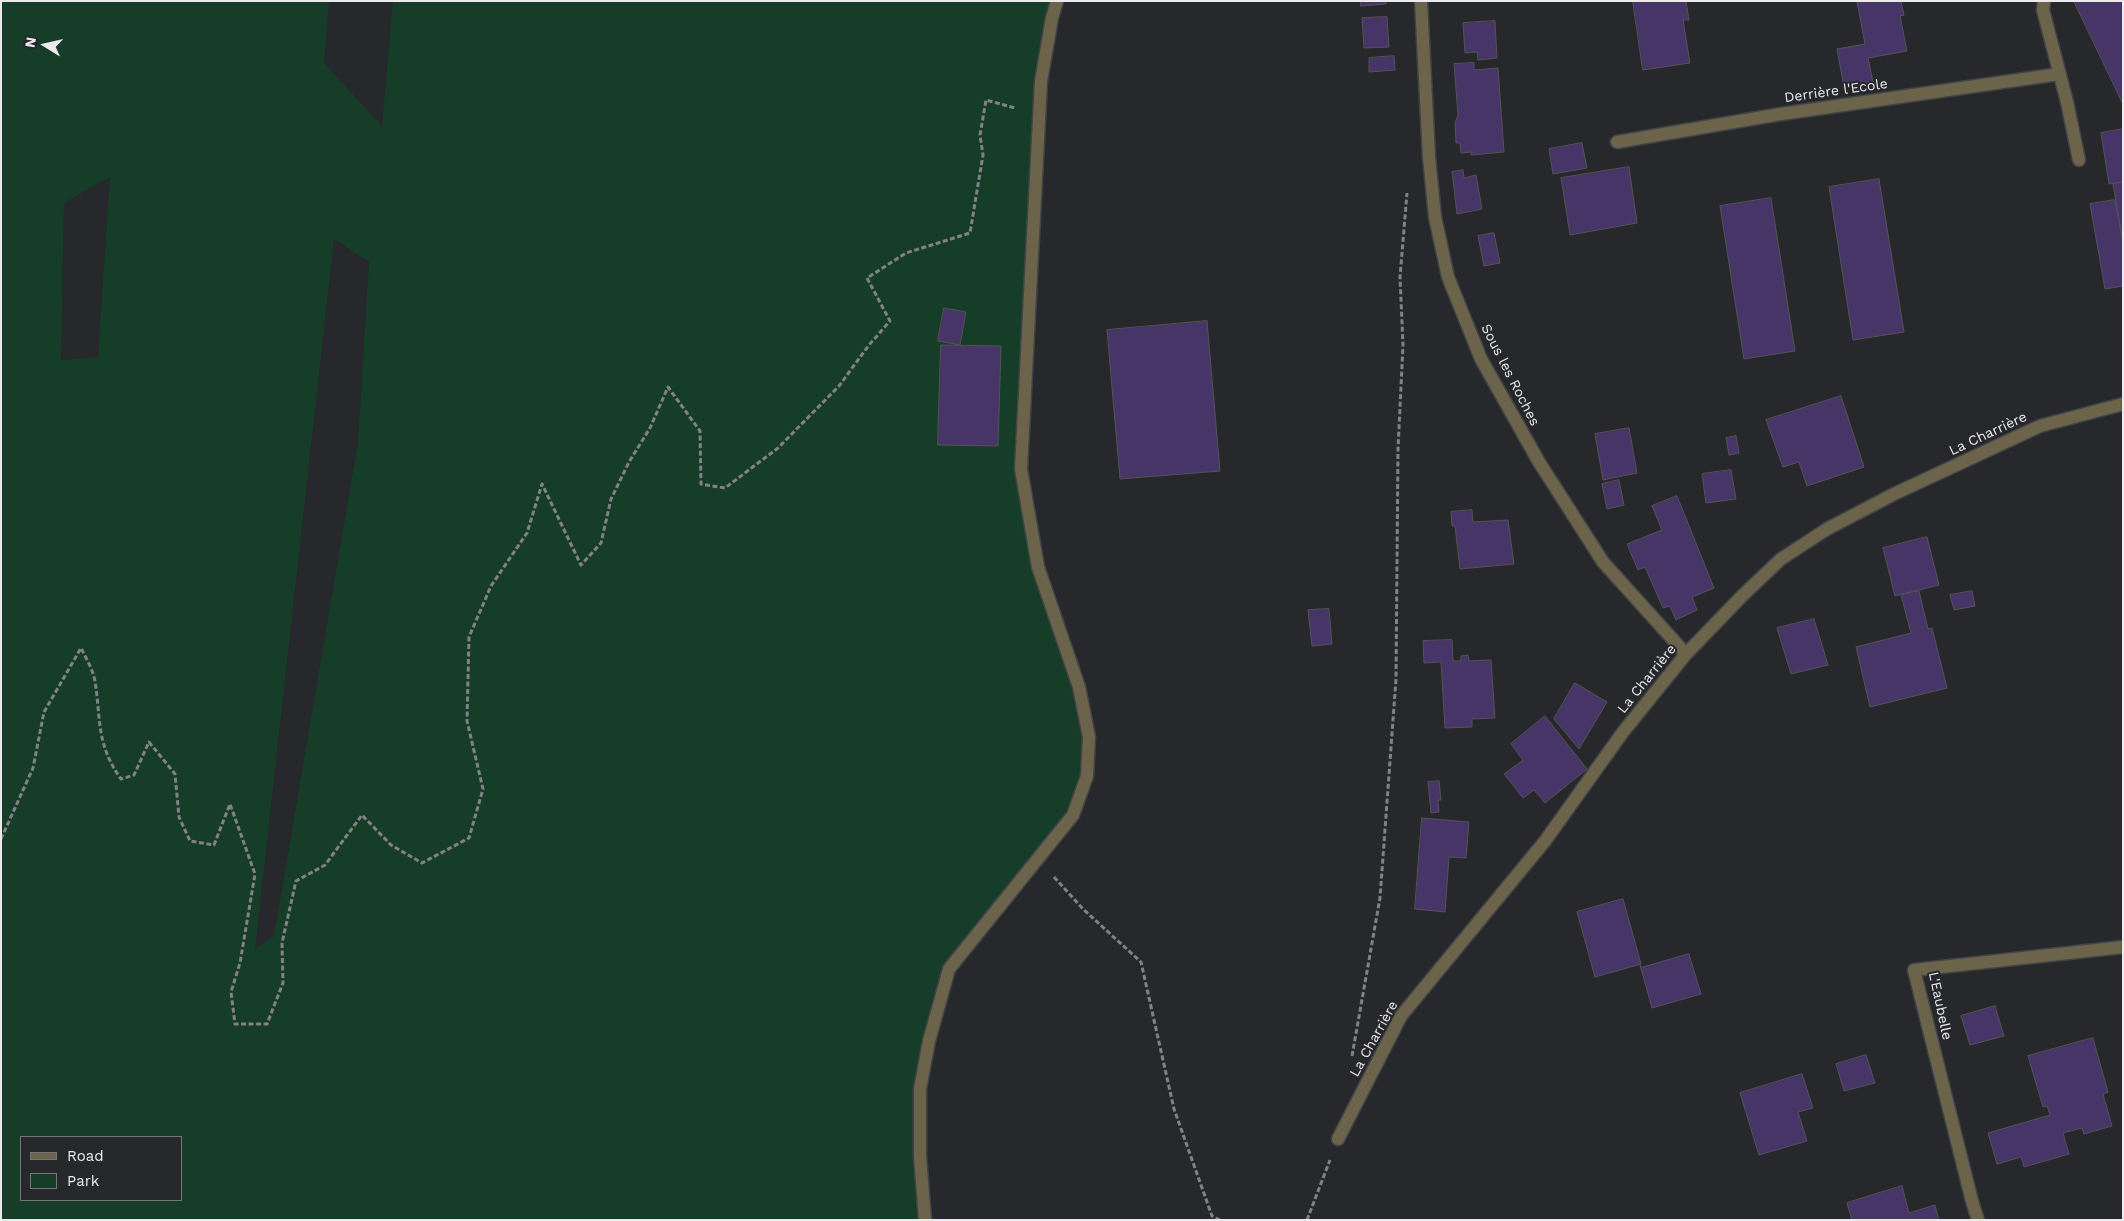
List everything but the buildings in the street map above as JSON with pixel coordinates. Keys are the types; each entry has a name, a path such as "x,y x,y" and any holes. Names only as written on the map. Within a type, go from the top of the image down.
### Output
{"street":[{"path":"925,1220 920,1156 920,1088 929,1041 949,969 1073,815 1087,776 1088,737 1079,687 1038,567 1021,469 1041,81 1052,18 1057,1"},
{"name":"Sous les Roches","path":"1421,1 1429,157 1434,208 1448,277 1481,359 1539,462 1603,562 1686,654"},
{"path":"2044,1 2043,10 2079,160"},
{"name":"Derrière l'Ecole","path":"1617,142 1781,114 2059,74"},
{"name":"La Charrière","path":"1338,1140 1401,1016 1545,842 1623,732 1686,654 1781,559 1827,529 1894,494 2040,426 2123,404"},
{"name":"L'Eaubelle","path":"1978,1220 1914,970 2123,947"}],"path":[{"path":"1,839 33,768 44,712 81,648 95,679 99,726 109,762 121,779 134,775 149,742 175,774 179,817 190,841 214,845 230,804 255,874 240,963 231,992 235,1024 267,1024 283,983 282,943 296,881 325,865 362,815 391,845 422,863 468,838 483,789 467,721 469,637 491,586 527,533 542,484 581,565 601,543 611,499 629,462 650,428 668,387 700,431 701,484 725,488 785,442 839,386 869,345 890,321 868,278 906,253 970,233 984,155 980,135 986,100 1013,106 1039,126"},
{"path":"1351,1062 1380,898 1396,679 1398,449 1403,345 1400,277 1407,187"},
{"path":"1038,860 1082,909 1141,962 1174,1109 1212,1216 1220,1220"},
{"path":"1307,1220 1338,1140"}],"green space":[{"path":"1,1 329,1 324,63 382,126 393,1 1057,1 1041,81 1021,469 1038,567 1089,737 1073,815 949,969 920,1089 925,1220 1,1220","holes":["110,177 98,357 61,360 64,203","334,239 369,262 358,442 274,936 255,949"]}]}
